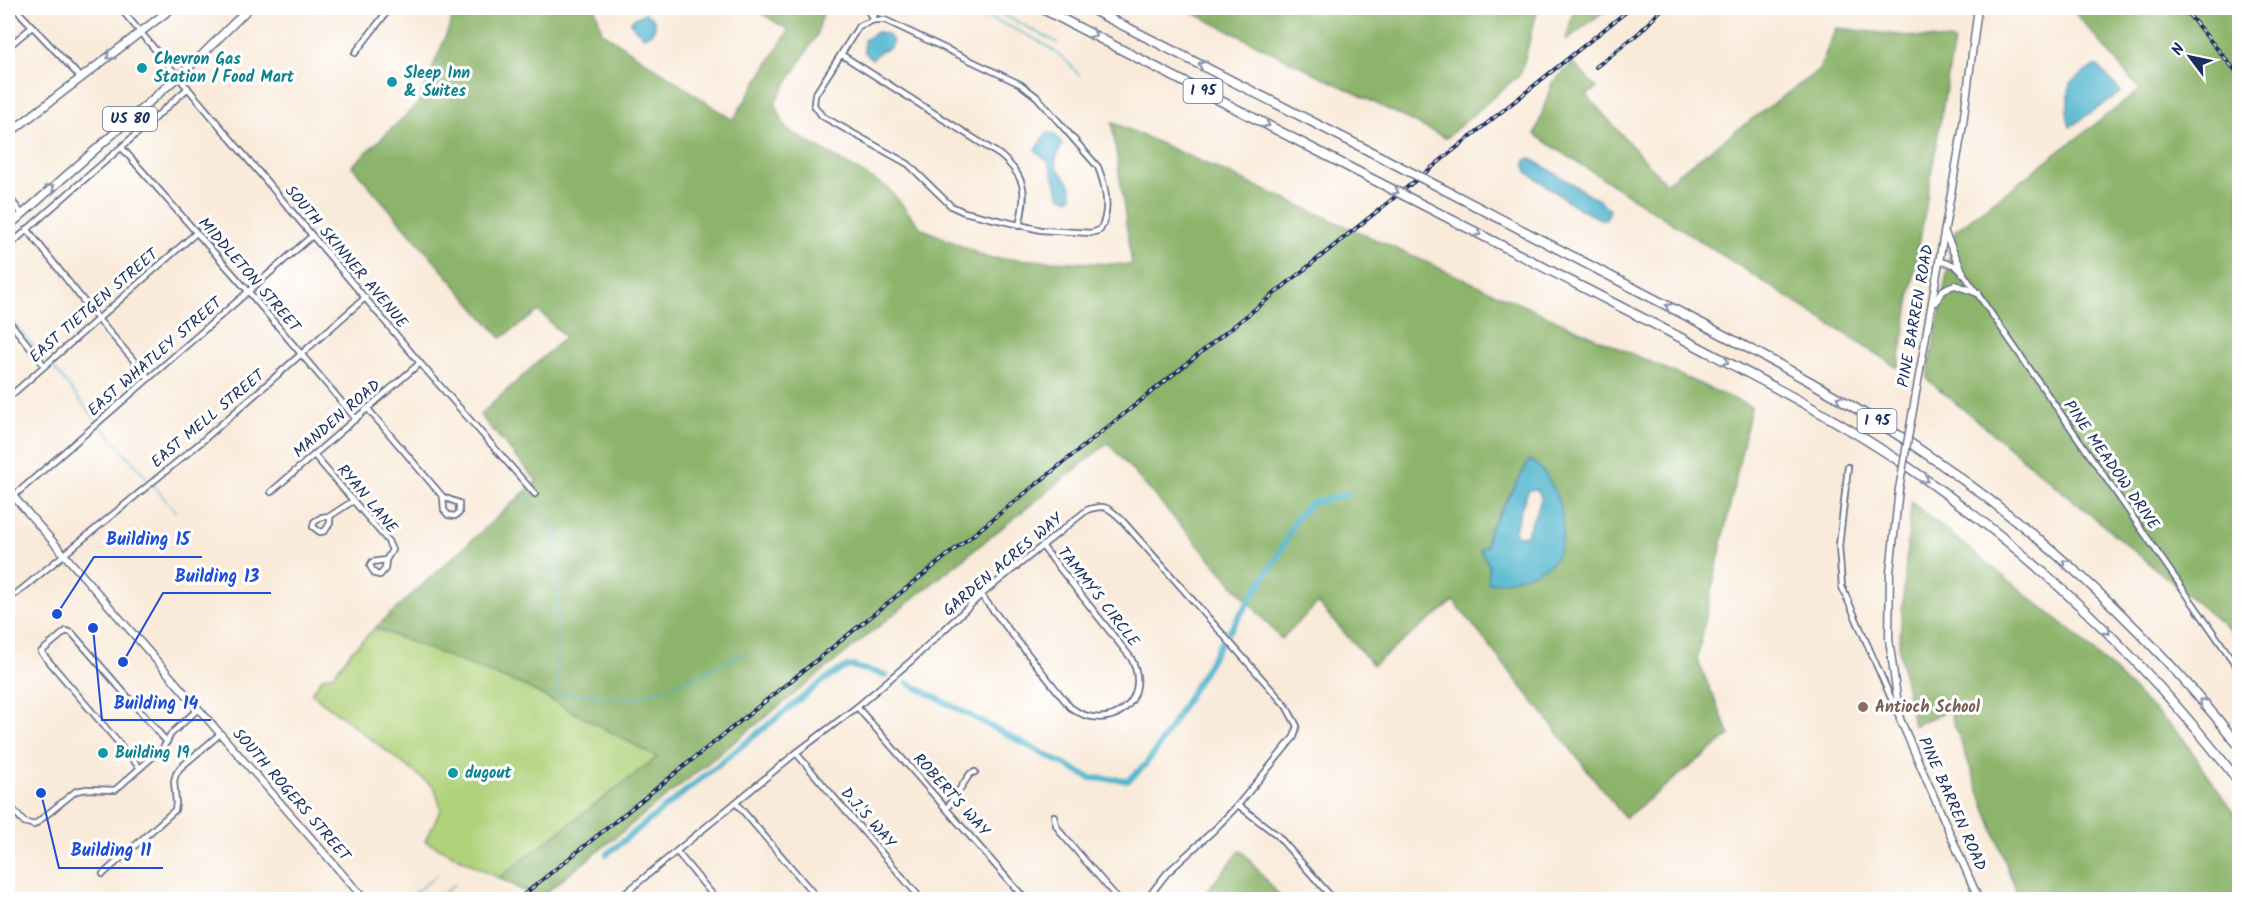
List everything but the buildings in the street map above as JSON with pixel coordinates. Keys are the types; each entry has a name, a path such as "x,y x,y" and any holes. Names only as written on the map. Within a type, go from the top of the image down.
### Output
{"highway":[{"name":"I 95","path":"1041,8 1787,393 1910,468 1989,527 2095,619 2147,672 2240,783"},
{"name":"I 95","path":"1089,8 1776,362 1858,410 1954,473 2041,541 2147,641 2212,712 2240,747"}],"main road":[{"path":"8,134 172,8"},
{"name":"US 80","path":"8,227 179,76 249,8"},
{"name":"PINE BARREN ROAD","path":"1978,8 1962,131 1899,489 1890,572 1889,639 1900,719 1979,900"},
{"path":"1944,233 1963,273"},
{"path":"1927,334 1938,295 1944,288 1955,285 1978,293"},
{"name":"SOUTH ROGERS STREET","path":"9,496 63,554 365,900"}],"street":[{"path":"15,8 81,78"},
{"name":"SOUTH SKINNER AVENUE","path":"120,8 420,363 535,494"},
{"path":"355,53 390,8"},
{"path":"868,8 868,13 874,18 885,20 1020,84 1037,97 1098,167 1102,178 1107,213 1100,230 1091,233 1041,230 963,212 951,206 908,164 822,116 814,105 814,95 859,26 874,18 877,8"},
{"path":"8,47 32,27"},
{"path":"842,55 1000,154 1015,168 1022,183 1025,202 1019,226"},
{"path":"8,247 188,88"},
{"name":"MIDDLETON STREET","path":"122,148 248,291 356,419"},
{"path":"8,196 22,214"},
{"path":"27,229 97,318 149,378"},
{"name":"EAST TIETGEN STREET","path":"8,398 196,233"},
{"name":"EAST WHATLEY STREET","path":"9,496 312,236"},
{"path":"1940,261 1954,265 1963,273"},
{"name":"PINE MEADOW DRIVE","path":"1963,273 2240,671"},
{"name":"EAST MELL STREET","path":"16,594 200,443 366,297"},
{"path":"8,320 44,365"},
{"name":"MANDEN ROAD","path":"271,492 420,363"},
{"path":"368,409 443,497 459,503 459,513 455,516 448,515 444,510 443,497"},
{"name":"RYAN LANE","path":"314,455 388,541 392,550 386,560"},
{"path":"1848,467 1839,546 1842,586 1900,719"},
{"path":"330,516 353,501"},
{"name":"GARDEN ACRES WAY","path":"617,900 796,753 856,708 911,661 981,595 1087,510 1100,506 1109,508 1121,519 1287,706 1297,726 1294,737 1239,805"},
{"name":"TAMMY'S CIRCLE","path":"981,595 1070,707 1081,715 1097,719 1111,716 1125,709 1134,697 1138,683 1137,670 1131,658 1042,546"},
{"path":"140,768 41,652 66,631 72,633 167,742"},
{"name":"ROBERT'S WAY","path":"856,708 947,808 1026,900"},
{"path":"8,804 24,822 34,825 76,791 115,790 164,748 171,734 198,709"},
{"path":"103,874 175,810 176,774 220,734"},
{"name":"D.J.'S WAY","path":"796,753 922,900"},
{"path":"947,808 970,774 975,772"},
{"path":"736,802 819,900"},
{"path":"1146,900 1167,873 1239,805 1277,835 1334,900"},
{"path":"1054,816 1061,833 1119,900"},
{"path":"677,852 717,900"}],"green space":[{"path":"457,8 595,8 602,32 733,120 789,30 752,8 824,8 817,35 775,102 786,129 888,188 921,228 988,258 1132,265 1112,122 1751,407 1697,659 1730,735 1625,818 1454,601 1373,665 1318,603 1281,639 1108,443 538,899 499,878 657,757 527,687 375,628 537,481 480,415 565,337 539,311 501,338 352,166 418,104","holes":["1530,460 1560,547 1489,583 1489,565 1480,550 1486,546 1489,530"]},
{"path":"1183,8 1538,8 1521,73 1446,138"},
{"path":"1574,8 1608,8 1566,40"},
{"path":"2071,8 2239,8 2239,638 1927,379 1955,231 2140,90"},
{"path":"1836,28 1954,41 1898,368 1535,135 1552,83 1573,63 1597,88 1586,95 1665,183 1819,70"},
{"path":"1911,502 2073,632 2182,737 2239,821 2239,899 2019,899 1949,710 1913,726 1899,649"},
{"path":"375,628 527,687 658,757 499,878 425,841 441,809 435,788 311,693 323,677 333,675 351,652"},
{"path":"1241,850 1282,899 1200,899"}],"water":[{"path":"645,13 654,20 655,27 650,35 643,36 630,23"},
{"path":"877,32 885,33 893,41 890,48 881,51 872,59 864,52 864,40"},
{"path":"2094,66 2098,66 2121,92 2070,127 2067,113 2070,83"},
{"path":"1047,133 1054,134 1062,144 1056,162 1072,190 1072,197 1067,199 1060,196 1049,163 1035,150"},
{"path":"1530,158 1600,201 1610,210 1606,220 1577,207 1527,172 1526,160"},
{"path":"1530,460 1549,479 1560,509 1562,540 1558,553 1550,564 1530,574 1511,580 1488,583 1489,565 1480,549 1486,546 1489,531","holes":["1537,489 1541,497 1526,535 1519,536 1515,533 1515,529 1529,490"]}],"waterway":[{"path":"967,8 1042,43 1056,52 1079,75"},
{"path":"990,8 1058,43"},
{"path":"16,326 45,360"},
{"path":"53,367 95,419"},
{"path":"101,426 147,478"},
{"path":"153,485 176,512"},
{"path":"522,493 558,534 557,693 636,698 688,680 743,653"},
{"path":"1229,632 1280,553 1295,520 1311,503 1350,494"},
{"path":"908,683 1090,778 1129,780 1145,765 1157,749 1221,643"},
{"path":"607,854 824,680 851,666 886,675"},
{"path":"421,888 437,875"},
{"path":"436,899 454,885"},
{"path":"406,900 419,889"},
{"path":"465,900 471,895"}],"railway":[{"path":"517,900 1631,8"},
{"path":"1596,67 1640,32 1663,8"},
{"path":"2183,8 2240,76"}],"place":[{"name":"Chevron Gas Station / Food Mart","path":"142,68"},
{"name":"Sleep Inn & Suites","path":"392,82"},
{"name":"Building 15","path":"57,614"},
{"name":"Building 14","path":"93,628"},
{"name":"Building 13","path":"123,662"},
{"name":"Antioch School","path":"1863,707"},
{"name":"Building 19","path":"103,753"},
{"name":"dugout","path":"453,773"},
{"name":"Building 11","path":"41,793"}]}
